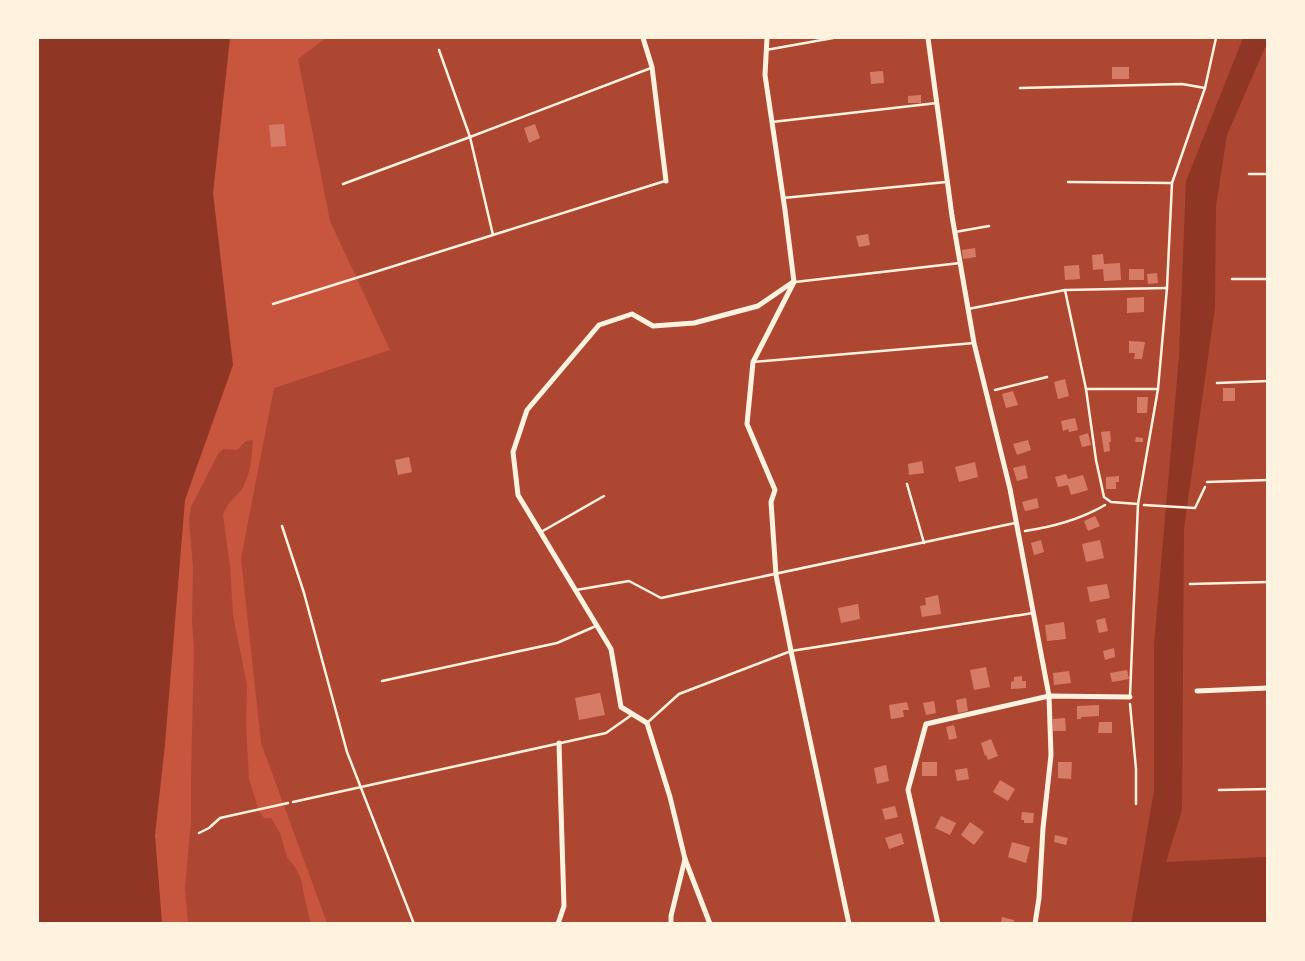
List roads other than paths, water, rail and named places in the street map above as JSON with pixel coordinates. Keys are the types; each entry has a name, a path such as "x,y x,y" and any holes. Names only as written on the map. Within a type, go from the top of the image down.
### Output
{"street":[{"path":"643,38 652,67 666,181"},
{"path":"767,38 765,75 794,282 753,362 747,424 775,490 772,502 776,575 849,924"},
{"path":"928,38 955,232 974,343 1010,488 1048,696 1050,755 1039,898 1035,924"},
{"path":"710,924 685,859 670,796 647,723 621,707 611,649 518,495 513,452 527,410 599,325 632,314 654,326 694,323 758,306 794,282"},
{"path":"1197,691 1268,688"},
{"path":"938,924 908,790 926,724 1048,696 1130,697"},
{"path":"558,924 564,906 559,743"},
{"path":"671,924 671,916 685,859"}],"lane":[{"path":"766,50 834,38"},
{"path":"1130,697 1138,504 1158,389 1167,288 1172,183 1205,88 1216,38"},
{"path":"439,50 470,137 493,235"},
{"path":"343,184 652,67"},
{"path":"1020,88 1182,84 1205,88"},
{"path":"772,122 937,103"},
{"path":"1250,174 1268,174"},
{"path":"273,304 666,181"},
{"path":"783,198 948,182"},
{"path":"1068,182 1172,183"},
{"path":"955,232 989,226"},
{"path":"794,282 960,264"},
{"path":"1232,279 1268,279"},
{"path":"968,309 1064,290 1167,288"},
{"path":"1064,290 1086,389 1096,460 1104,497 1110,502 1138,504"},
{"path":"753,362 974,343"},
{"path":"1217,383 1268,381"},
{"path":"1086,389 1158,389"},
{"path":"1207,482 1268,480"},
{"path":"907,484 924,543"},
{"path":"541,532 604,496"},
{"path":"576,590 629,581 661,598 1016,523"},
{"path":"282,526 304,593 347,752 414,924"},
{"path":"1190,584 1268,582"},
{"path":"647,723 679,694 791,651 1033,613"},
{"path":"382,682 557,643 597,626"},
{"path":"293,802 606,733 633,714"},
{"path":"1219,790 1268,789"}]}
